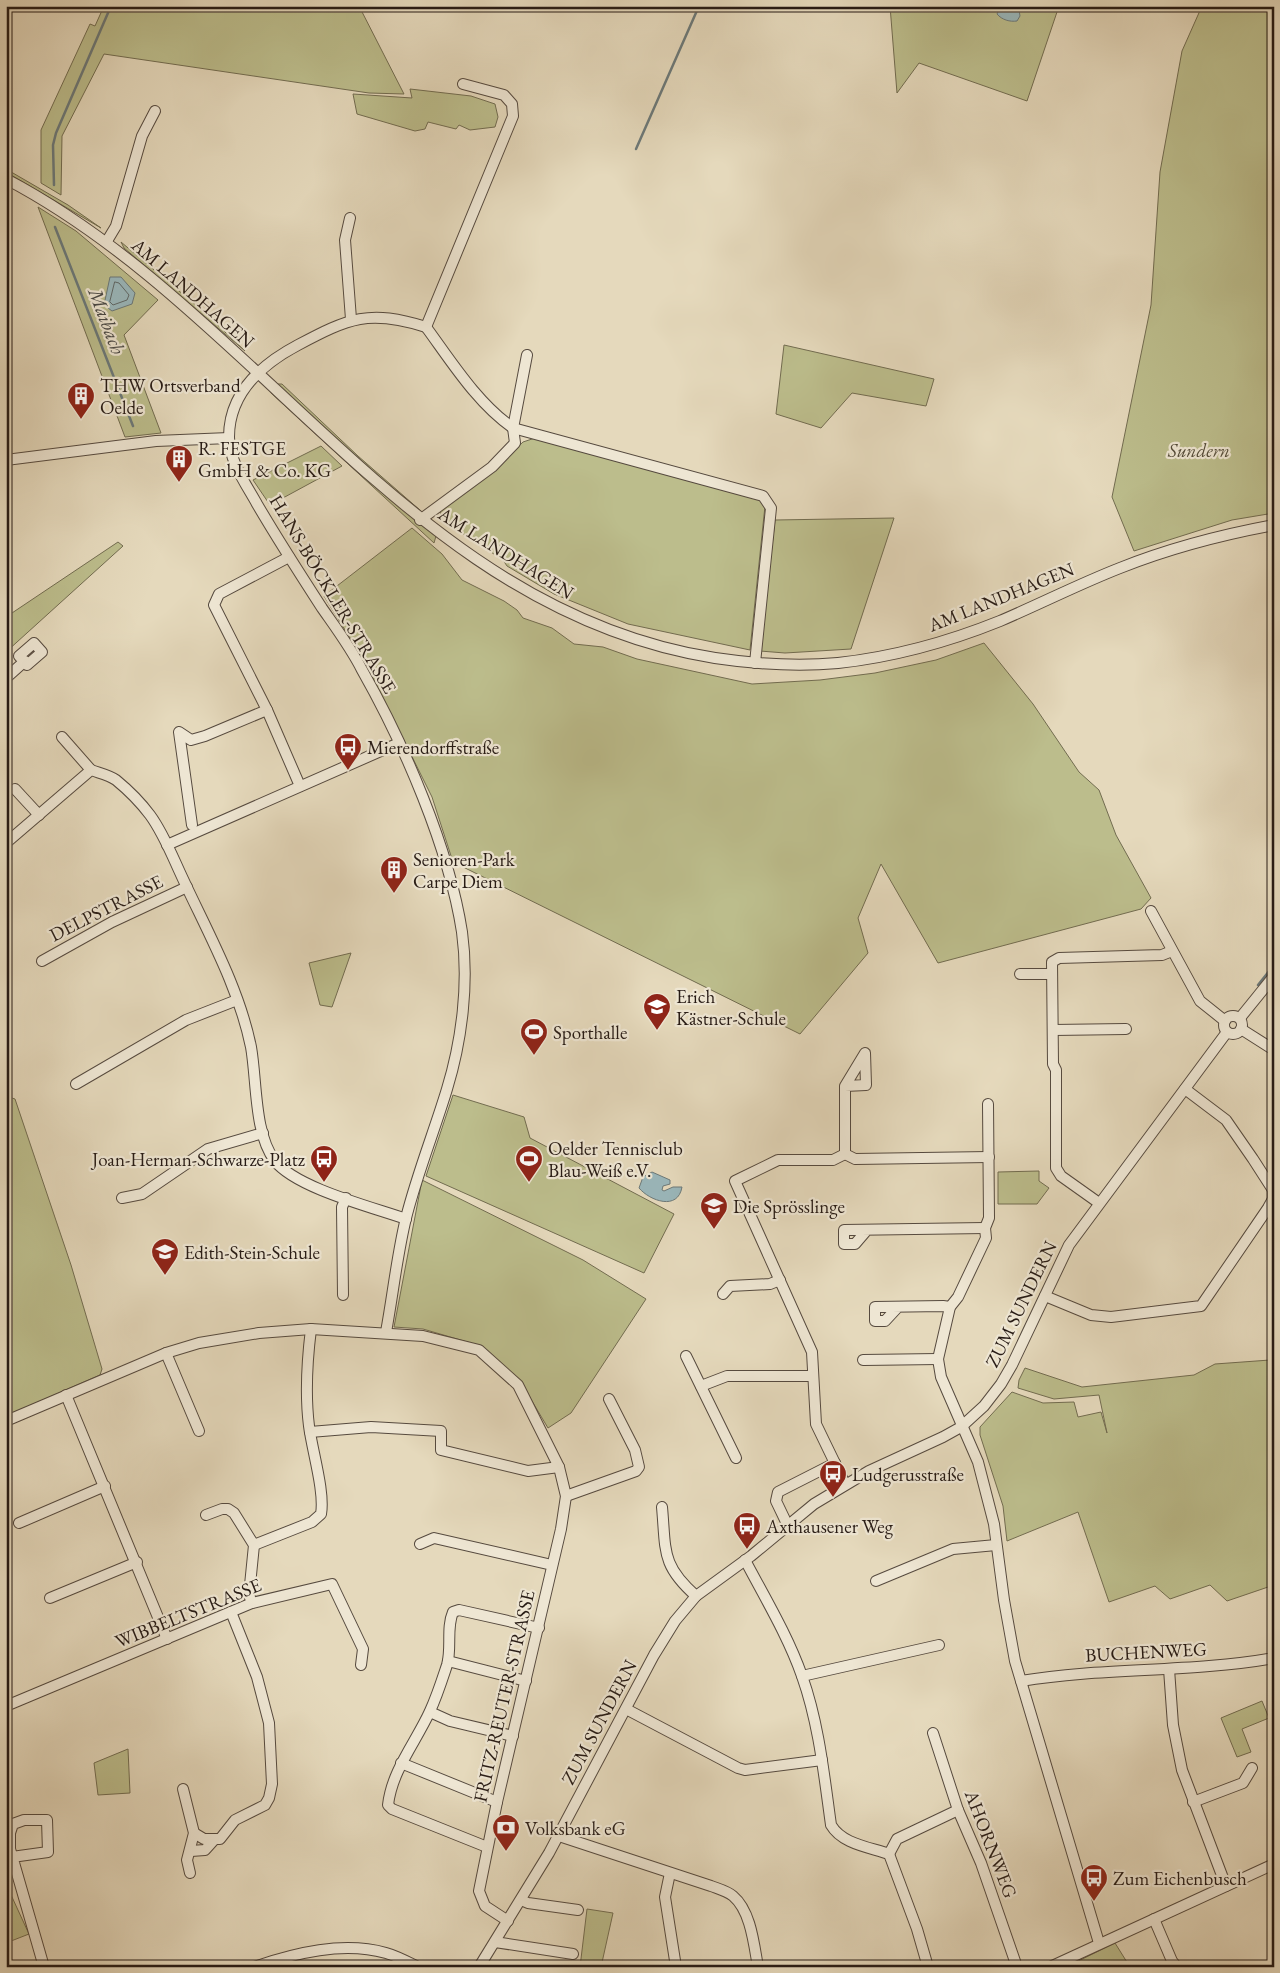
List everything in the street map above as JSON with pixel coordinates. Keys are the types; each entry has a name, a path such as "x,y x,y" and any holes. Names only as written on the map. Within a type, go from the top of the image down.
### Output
{"street":[{"path":"464,84 504,95 512,104 513,116 426,327 498,418 512,428 763,496 771,508 755,663"},
{"name":"AM LANDHAGEN","path":"107,240 116,226 142,136 155,111"},
{"name":"AM LANDHAGEN","path":"6,179 34,193 107,240 150,275 374,481 420,520 493,570 552,605 623,636 679,652 755,663 789,665 836,663 884,656 919,648 997,622 1116,569 1181,546 1224,534 1274,525"},
{"path":"350,218 345,240 351,319"},
{"name":"AM LANDHAGEN","path":"256,372 283,353 351,319 376,316 404,320 426,327"},
{"path":"420,520 492,467 514,442 512,428 527,355"},
{"name":"HANS-BÖCKLER-STRASSE","path":"256,372 238,401 232,415 229,438 240,473 288,557 362,668 399,743 428,814 456,899 462,934 464,979 459,1040 448,1086 406,1219 386,1332"},
{"path":"6,460 150,442 229,438"},
{"path":"288,557 219,594 214,605 267,710 300,786"},
{"path":"6,678 25,662"},
{"path":"192,825 179,732 191,740 267,710"},
{"path":"62,736 91,770 115,779 150,816 167,845 237,1000 251,1047 263,1133 269,1153 290,1174 314,1186 406,1219"},
{"path":"167,845 399,743"},
{"path":"6,843 91,770"},
{"path":"15,789 39,815"},
{"name":"DELPSTRASSE","path":"42,961 112,922 187,887"},
{"path":"1151,911 1200,1001 1225,1021"},
{"path":"1099,1203 1061,1176 1056,1168 1056,1070 1053,1064 1052,962 1059,958 1162,955 1172,950"},
{"path":"1020,974 1051,974"},
{"path":"1274,976 1240,1018 1242,1029 1274,1050"},
{"path":"76,1084 186,1020 237,1000"},
{"path":"1225,1021 1234,1016 1240,1018"},
{"path":"1225,1021 1227,1032 1232,1034 1242,1029"},
{"path":"1053,1030 1126,1030"},
{"name":"ZUM SUNDERN","path":"479,1967 559,1836 654,1655 675,1621 696,1596 745,1560 814,1504 845,1484 961,1427 984,1406 1001,1384 1069,1245 1227,1032"},
{"path":"845,1086 845,1154"},
{"path":"1045,1296 1091,1315 1111,1317 1201,1306 1268,1208 1273,1199 1273,1190 1226,1120 1184,1089"},
{"path":"988,1104 989,1218 985,1228 986,1238 958,1297 950,1307 938,1359 942,1377 961,1427 978,1462 994,1524 1004,1600 1015,1661 1099,1943"},
{"path":"122,1198 142,1194 208,1148 263,1133"},
{"path":"845,1154 855,1159 989,1157"},
{"path":"845,1154 833,1160 778,1160 735,1182 812,1352 816,1424 845,1484"},
{"path":"343,1295 342,1207 346,1198"},
{"path":"867,1230 985,1228"},
{"path":"722,1294 730,1286 770,1284 780,1280"},
{"path":"898,1307 950,1307"},
{"path":"254,1545 312,1522 321,1514 322,1498 310,1432 306,1388 311,1329"},
{"name":"FRITZ-REUTER-STRASSE","path":"6,1421 166,1353 199,1343 259,1333 311,1329 386,1332 423,1336 479,1350 518,1385 558,1467 566,1496 561,1529 497,1802 479,1891 481,1900 486,1906 508,1921"},
{"path":"166,1353 199,1431"},
{"path":"686,1356 736,1458"},
{"path":"863,1360 938,1359"},
{"path":"701,1386 727,1376 813,1376"},
{"path":"66,1396 137,1562 167,1639"},
{"path":"566,1496 636,1471 639,1467 635,1450 609,1399"},
{"path":"310,1432 370,1427 412,1431 441,1431 441,1450 528,1471 558,1467"},
{"path":"788,1526 776,1501 778,1492 835,1463"},
{"path":"19,1523 105,1486"},
{"path":"662,1507 669,1563 680,1582 696,1596"},
{"path":"206,1515 222,1509 228,1509 234,1513 254,1545 250,1595 252,1603"},
{"path":"420,1544 434,1538 552,1565"},
{"path":"876,1581 953,1549 996,1545"},
{"path":"745,1560 782,1630 802,1676 815,1721 831,1825 835,1833 847,1840 889,1854"},
{"path":"50,1598 137,1562"},
{"name":"WIBBELTSTRASSE","path":"6,1706 252,1603 332,1584 363,1649 361,1665"},
{"path":"487,1847 392,1808 388,1805 389,1794 401,1763 430,1712 448,1661 451,1614 455,1610 539,1628"},
{"path":"194,1833 204,1839 214,1840 220,1838 235,1820 265,1805 269,1798 272,1784 269,1723 257,1677 231,1612"},
{"path":"802,1676 939,1645"},
{"name":"BUCHENWEG","path":"1021,1681 1103,1671 1219,1666 1274,1658"},
{"path":"448,1661 526,1681"},
{"path":"1169,1669 1176,1746 1193,1802 1226,1886"},
{"path":"626,1709 745,1770 822,1760"},
{"path":"430,1712 450,1721 512,1736"},
{"name":"AHORNWEG","path":"933,1733 958,1810 981,1864 1017,1967"},
{"path":"401,1763 497,1802"},
{"path":"1193,1802 1243,1783 1252,1768"},
{"path":"183,1789 194,1833 191,1851 187,1860 190,1873"},
{"path":"928,1967 917,1929 889,1854 897,1839 958,1810"},
{"path":"12,1857 48,1852 47,1820 24,1820 13,1824 10,1833 12,1857 44,1967"},
{"path":"559,1836 712,1886 734,1897 743,1910 749,1925 758,1967"},
{"path":"191,1851 205,1850 214,1840"},
{"path":"1050,1967 1274,1864"},
{"path":"670,1873 665,1897 676,1967"},
{"path":"521,1900 528,1903 578,1910"},
{"path":"1154,1919 1172,1961 1177,1967"},
{"path":"495,1942 573,1954"},
{"path":"254,1967 302,1953 330,1949 359,1949 386,1953 418,1967"}],"green space":[{"path":"104,6 359,6 404,94 369,93 104,54 62,136 61,195 41,183 41,130 90,24 95,26"},
{"path":"890,6 1059,6 1027,101 919,63 897,93"},
{"name":"Sundern","path":"1202,6 1274,6 1274,513 1232,520 1134,551 1112,497 1151,305 1160,172 1182,51"},
{"path":"410,89 471,96 495,104 498,117 495,127 470,130 459,125 456,129 428,122 425,129 415,131 357,114 353,94 412,98"},
{"path":"6,169 68,205 101,228 6,172"},
{"path":"38,207 76,231 158,300 124,335 161,433 125,437"},
{"path":"121,242 204,312 245,351 124,248"},
{"path":"784,345 934,379 926,406 852,393 821,428 776,414"},
{"path":"277,384 282,384 358,456 421,511 370,470"},
{"path":"271,390 379,489 436,536 434,543 271,393"},
{"path":"535,438 760,500 765,506 750,650 628,624 554,594 507,566 503,560 441,519 440,509 493,471 523,442"},
{"path":"321,446 342,466 270,505 253,480"},
{"path":"894,518 851,649 785,653 760,651 775,520"},
{"path":"412,528 442,554 462,580 504,601 517,610 523,618 552,628 574,644 603,647 637,659 752,684 820,680 875,673 936,660 984,643 1033,704 1079,772 1099,790 1116,835 1151,898 1141,909 938,963 881,864 858,918 868,953 800,1034 453,862 432,797 366,664 324,596"},
{"path":"118,542 123,546 6,652 6,617"},
{"path":"351,953 332,1007 320,1005 309,963"},
{"name":"Oelder Tennisclub Blau-Weiß e.V.","path":"453,1095 524,1117 530,1138 674,1214 644,1273 426,1176"},
{"path":"6,1096 15,1099 71,1265 102,1369 100,1375 6,1416"},
{"path":"1039,1171 1039,1181 1049,1188 1037,1204 998,1204 998,1172"},
{"path":"422,1180 583,1260 646,1299 571,1413 548,1428 520,1381 481,1346 423,1329 394,1327"},
{"path":"1274,1349 1274,1585 1227,1601 1210,1585 1170,1599 1155,1586 1109,1602 1078,1512 1007,1541 1003,1506 980,1435 980,1427 1012,1392 1043,1403 1074,1402 1078,1417 1101,1412 1107,1433 1099,1395 1054,1399 1018,1388 1019,1380 1025,1368 1082,1387 1194,1375 1215,1364 1270,1360"},
{"path":"1262,1701 1269,1718 1242,1729 1251,1752 1237,1757 1221,1718"},
{"path":"128,1749 130,1793 98,1795 94,1763"},
{"path":"6,1884 29,1934 6,1943"},
{"path":"587,1909 613,1913 601,1967 580,1967"},
{"path":"1115,1943 1130,1967 1066,1967"}],"water":[{"path":"1006,7 1019,10 1020,16 1017,21 1006,20 997,14 999,9"},
{"path":"110,277 121,277 135,293 132,304 112,311 104,305"},
{"path":"652,1172 670,1180 670,1184 663,1186 662,1190 664,1191 673,1187 682,1187 675,1199 670,1201 656,1200 639,1188 643,1177"}],"waterway":[{"name":"Maibach","path":"54,185 53,145 56,133 111,6"},
{"path":"636,149 699,6"},
{"name":"Maibach","path":"55,227 133,426"},
{"path":"1258,985 1274,965"}],"place":[{"name":"THW Ortsverband Oelde","path":"81,420"},
{"name":"R. FESTGE GmbH & Co. KG","path":"179,483"},
{"name":"Mierendorffstraße","path":"348,771"},
{"name":"Senioren-Park Carpe Diem","path":"394,894"},
{"name":"Erich Kästner-Schule","path":"657,1031"},
{"name":"Sporthalle","path":"534,1056"},
{"name":"Joan-Herman-Schwarze-Platz","path":"324,1183"},
{"name":"Oelder Tennisclub Blau-Weiß e.V.","path":"529,1183"},
{"name":"Die Sprösslinge","path":"714,1230"},
{"name":"Edith-Stein-Schule","path":"165,1276"},
{"name":"Ludgerusstraße","path":"833,1498"},
{"name":"Axthausener Weg","path":"747,1550"},
{"name":"Volksbank eG","path":"506,1852"},
{"name":"Zum Eichenbusch","path":"1094,1902"}]}
